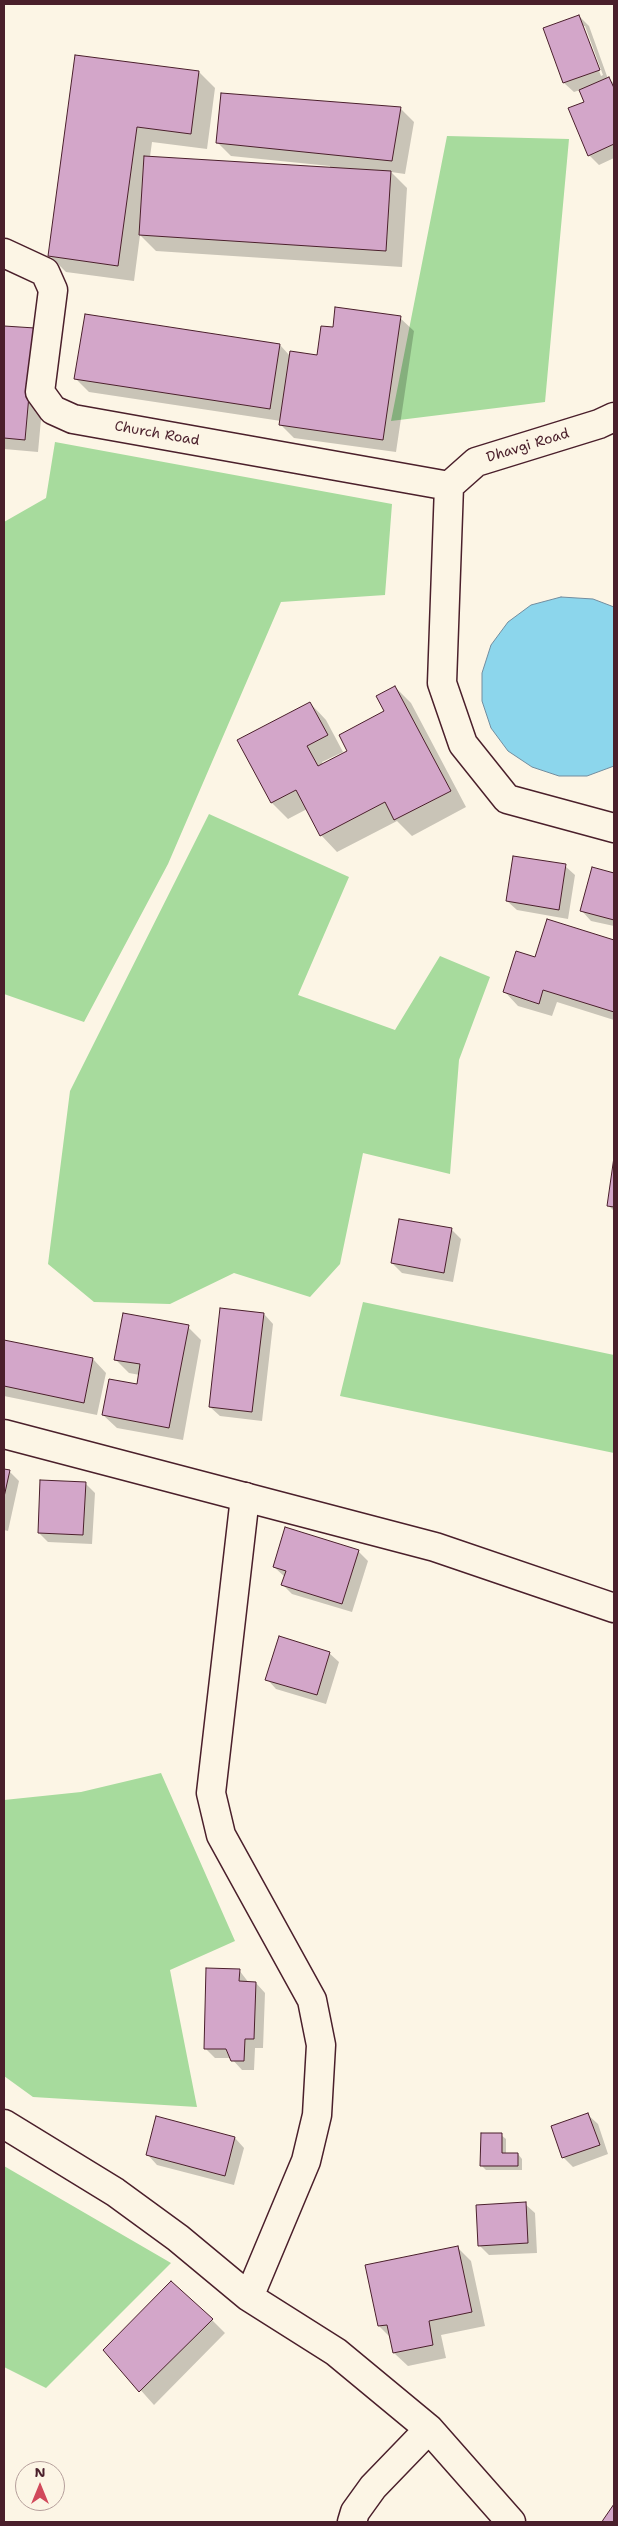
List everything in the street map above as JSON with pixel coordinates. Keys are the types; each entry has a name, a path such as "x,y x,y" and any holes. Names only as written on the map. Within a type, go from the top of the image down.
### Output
{"street":[{"name":"Church Road","path":"4,253 45,272 53,290 40,392 52,410 73,419 449,486"},
{"name":"Dhavgi Road","path":"449,486 476,462 598,424 614,417"},
{"path":"449,486 442,683 464,744 507,799 614,828"},
{"path":"4,1434 434,1547 614,1608"},
{"path":"245,1498 211,1793 221,1836 312,2000 321,2045 317,2115 306,2161 249,2297"},
{"path":"4,2124 115,2192 178,2238 249,2297 336,2352 429,2428 511,2522"},
{"path":"352,2522 355,2512 373,2487 429,2428"}],"green space":[{"path":"447,136 569,139 545,402 391,421"},
{"path":"55,442 392,504 385,595 281,602 168,864 84,1022 4,994 4,522 46,498"},
{"path":"209,814 349,877 298,995 395,1030 440,956 490,977 459,1060 450,1174 363,1153 340,1264 310,1297 234,1273 170,1304 94,1302 48,1264 70,1091"},
{"path":"363,1302 614,1355 614,1453 340,1396"},
{"path":"161,1773 235,1941 170,1970 197,2107 33,2097 4,2076 4,1800 81,1792"},
{"path":"4,2166 171,2263 46,2388 4,2367"}],"water":[{"path":"561,597 593,599 614,607 614,766 587,776 559,776 532,767 508,751 491,728 482,701 482,673 491,645 508,622 531,605"}],"building":[{"path":"579,15 600,70 563,83 543,28"},
{"path":"75,55 199,71 191,134 137,127 118,266 48,256"},
{"path":"609,77 614,88 614,144 588,156 568,108 584,102 579,90"},
{"path":"221,93 401,107 392,161 216,143"},
{"path":"144,156 391,171 386,251 139,235"},
{"path":"335,307 401,316 383,440 279,425 290,351 317,355 321,326 333,327"},
{"path":"85,314 280,344 270,409 74,379"},
{"path":"4,326 35,328 25,440 4,438"},
{"path":"395,686 451,791 394,820 385,802 320,836 296,790 271,803 237,740 310,702 328,735 307,746 318,766 347,751 339,735 384,711 376,696"},
{"path":"513,856 566,864 559,910 506,901"},
{"path":"592,867 614,873 614,920 580,911"},
{"path":"547,919 614,940 614,1012 543,990 539,1004 503,992 516,951 535,957"},
{"path":"614,1157 614,1207 607,1206"},
{"path":"399,1219 452,1228 444,1273 391,1263"},
{"path":"220,1308 264,1313 252,1412 209,1407"},
{"path":"123,1313 189,1325 169,1428 102,1415 109,1379 137,1384 140,1364 114,1360"},
{"path":"4,1340 93,1358 84,1403 4,1386"},
{"path":"4,1469 10,1470 4,1497"},
{"path":"40,1480 86,1482 83,1535 38,1533"},
{"path":"285,1527 359,1550 342,1604 281,1585 286,1571 273,1567"},
{"path":"279,1636 330,1652 317,1695 265,1680"},
{"path":"206,1968 240,1969 239,1981 256,1982 254,2039 245,2039 244,2061 231,2061 226,2049 204,2049"},
{"path":"588,2113 600,2145 562,2158 551,2126"},
{"path":"156,2116 235,2137 225,2176 146,2155"},
{"path":"481,2133 502,2133 502,2153 518,2153 518,2166 480,2166"},
{"path":"526,2202 528,2243 478,2246 476,2205"},
{"path":"458,2246 472,2312 429,2321 433,2345 393,2353 387,2325 378,2326 365,2265"},
{"path":"171,2281 213,2319 139,2392 103,2350"},
{"path":"614,2504 614,2522 602,2522 603,2520"}]}
